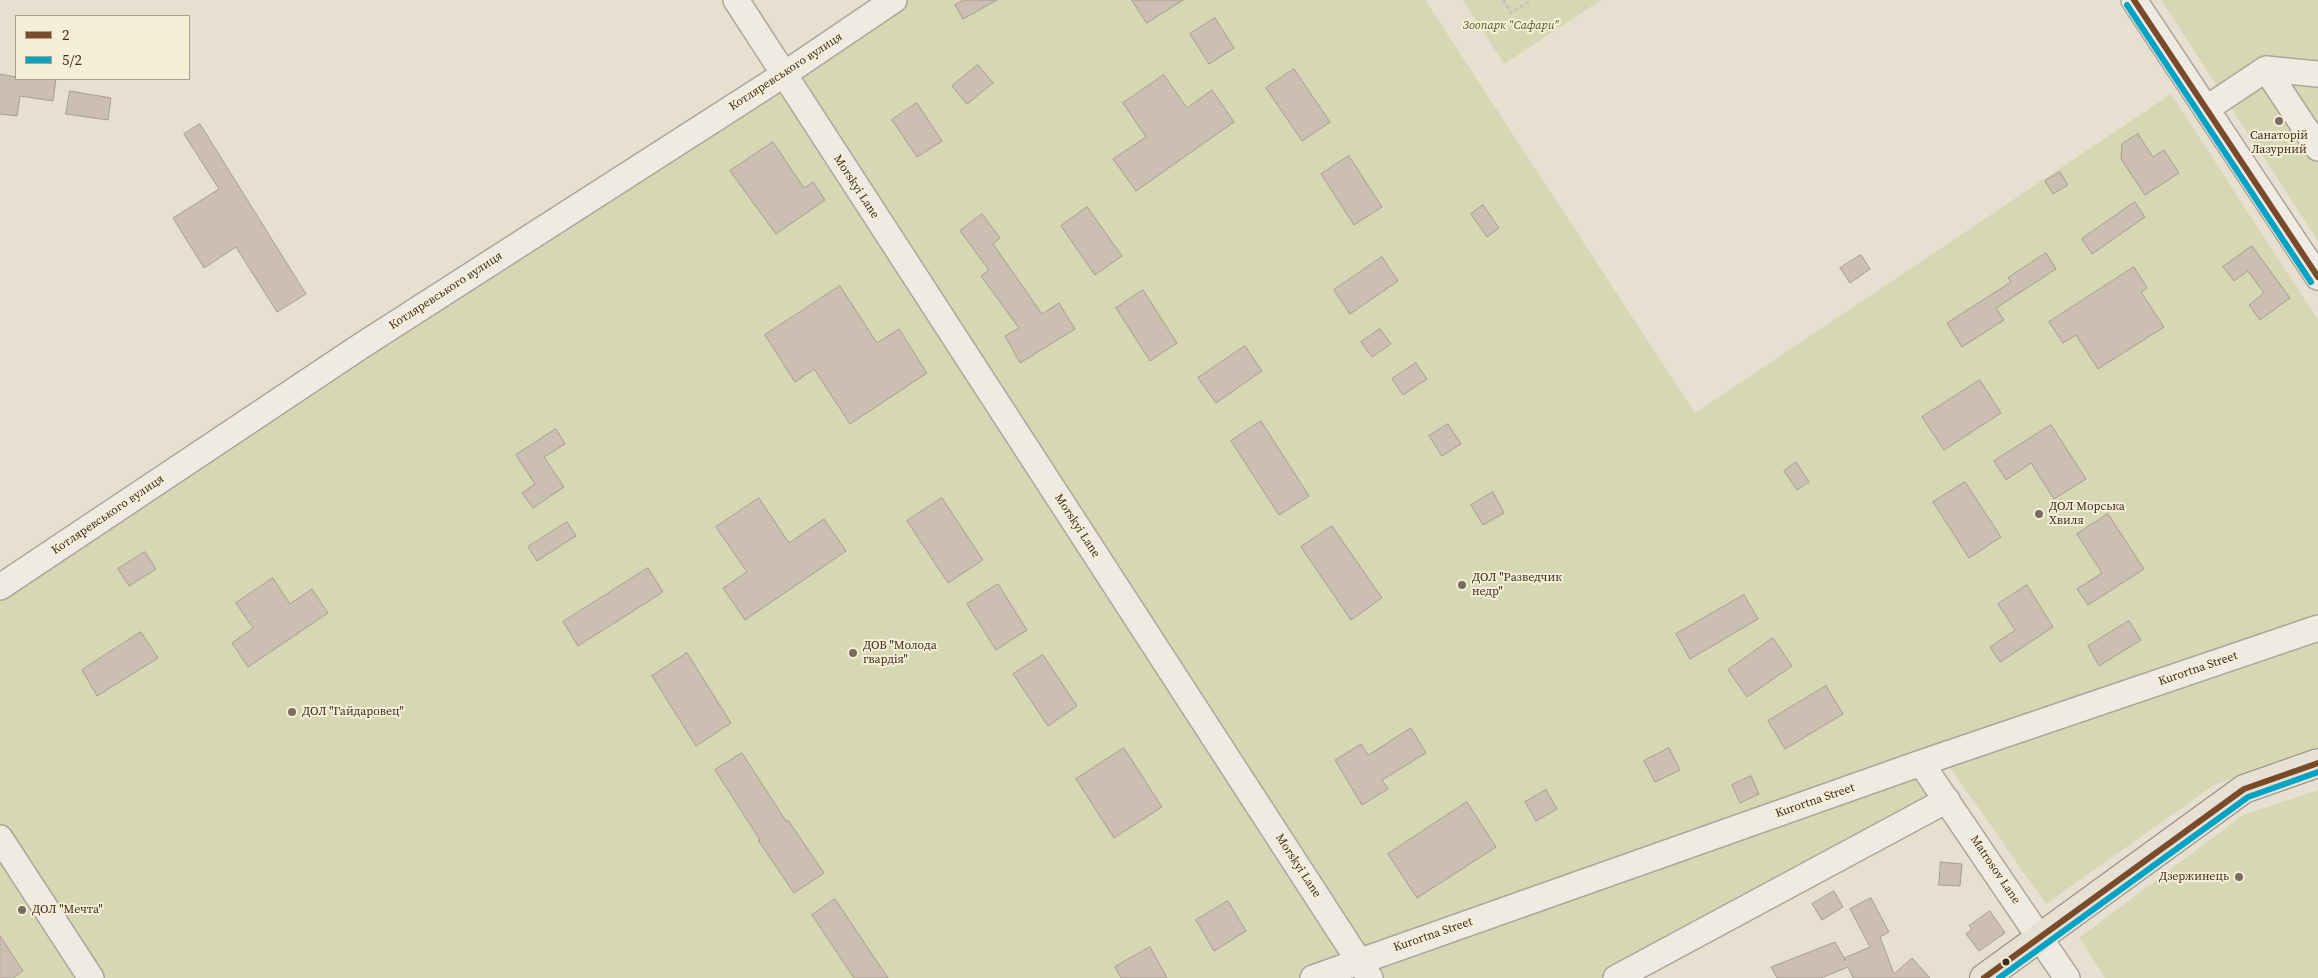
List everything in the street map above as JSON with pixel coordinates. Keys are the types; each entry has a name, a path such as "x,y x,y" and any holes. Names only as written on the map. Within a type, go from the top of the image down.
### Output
{"main road":[{"path":"1984,978 2244,788 2318,763"}],"street":[{"name":"Morskyi Lane","path":"736,0 1365,969"},
{"name":"Котляревського вулиця","path":"0,587 353,351 783,75 894,0"},
{"path":"2134,0 2318,277"},
{"path":"2206,109 2266,69 2318,74"},
{"path":"2266,69 2318,148"},
{"name":"Kurortna Street","path":"1313,978 1365,969 1921,763 2318,628"},
{"name":"Matrosov Lane","path":"1921,763 2067,978"},
{"path":"1616,978 1947,800"},
{"path":"0,838 91,978"}],"path":[{"path":"1503,0 1511,13 1531,0"}],"green space":[{"path":"908,0 1425,0 1695,413 2171,94 2318,320 2318,614 1921,756 1920,765 1944,797 1611,978 92,978 0,837 0,587 786,75"},
{"name":"Зоопарк \"Сафари\"","path":"1463,0 1601,0 1504,64"},
{"name":"Санаторій Лазурний","path":"2161,0 2318,0 2318,241"},
{"path":"2318,637 2318,748 2214,785 2046,904 1949,766"},
{"name":"Дзержинець","path":"2318,790 2318,978 2105,978 2079,938 2243,815"},
{"name":"ДОЛ \"Мечта\"","path":"0,841 90,978 0,978"}],"building":[{"path":"964,0 997,0 963,19 955,5"},
{"path":"1132,0 1183,0 1147,23"},
{"path":"1215,18 1234,48 1209,64 1190,34"},
{"path":"978,65 993,83 967,104 952,86"},
{"path":"1294,69 1330,122 1302,141 1266,88"},
{"path":"0,74 15,77 15,80 56,80 53,101 20,96 17,116 0,114"},
{"path":"1164,75 1187,108 1212,90 1234,122 1136,191 1113,159 1146,137 1123,103"},
{"path":"70,91 111,98 108,120 66,114"},
{"path":"917,103 942,141 917,157 892,120"},
{"path":"200,124 306,294 277,312 236,247 204,268 173,218 219,189 184,134"},
{"path":"2138,134 2153,157 2164,150 2179,173 2145,195 2121,159 2122,144"},
{"path":"773,142 804,188 813,182 825,200 776,234 730,171"},
{"path":"1349,156 1382,207 1354,225 1321,174"},
{"path":"2060,172 2068,185 2053,194 2045,181"},
{"path":"2135,202 2145,217 2092,254 2082,239"},
{"path":"1483,205 1499,228 1487,237 1471,214"},
{"path":"1087,207 1122,256 1095,275 1061,226"},
{"path":"982,214 1000,238 993,244 1042,314 1059,303 1075,329 1020,363 1005,336 1019,328 981,276 989,270 960,231"},
{"path":"2252,246 2290,298 2260,320 2249,305 2264,293 2248,271 2234,281 2223,267"},
{"path":"2046,253 2056,269 1996,308 2004,320 1962,347 1947,323 2011,282 2008,278"},
{"path":"1861,255 1870,269 1850,283 1840,268"},
{"path":"1382,257 1398,281 1350,314 1334,290"},
{"path":"2134,267 2147,288 2141,292 2164,327 2098,369 2076,335 2063,343 2049,322"},
{"path":"840,286 877,343 899,329 927,373 850,424 814,369 795,382 765,335"},
{"path":"1143,290 1177,343 1150,361 1116,308"},
{"path":"1380,329 1391,344 1372,357 1361,342"},
{"path":"1245,346 1262,371 1216,403 1198,378"},
{"path":"1416,363 1427,379 1403,395 1392,379"},
{"path":"1980,380 2001,413 1944,450 1922,417"},
{"path":"1261,421 1309,496 1279,515 1231,441"},
{"path":"1448,424 1461,444 1442,456 1429,436"},
{"path":"2051,425 2086,479 2054,499 2031,463 2006,480 1994,461"},
{"path":"556,429 565,444 544,457 564,487 533,508 522,493 535,484 516,455"},
{"path":"1796,462 1809,482 1797,490 1784,471"},
{"path":"1965,482 2001,537 1969,558 1933,502"},
{"path":"1493,492 1504,513 1483,525 1471,505"},
{"path":"759,498 789,543 824,519 846,551 745,620 723,588 747,572 716,527"},
{"path":"942,498 983,560 948,583 907,521"},
{"path":"2108,514 2144,569 2088,605 2077,589 2102,573 2077,534"},
{"path":"567,522 576,536 537,561 528,547"},
{"path":"1332,526 1382,598 1351,620 1301,547"},
{"path":"145,552 156,569 129,586 118,569"},
{"path":"648,568 663,592 578,646 563,622"},
{"path":"273,578 290,604 312,589 328,613 248,667 232,643 253,628 236,603"},
{"path":"998,584 1027,630 996,650 967,604"},
{"path":"2027,585 2053,627 2000,662 1990,647 2015,630 1998,604"},
{"path":"1744,595 1758,619 1690,659 1676,634"},
{"path":"2129,621 2141,640 2099,666 2088,646"},
{"path":"141,632 158,658 97,696 82,670"},
{"path":"1773,638 1792,666 1747,697 1728,670"},
{"path":"687,653 731,723 696,746 652,676"},
{"path":"1043,655 1077,706 1048,726 1013,674"},
{"path":"1826,686 1843,714 1785,749 1768,721"},
{"path":"1411,728 1426,753 1382,780 1388,789 1362,805 1335,760 1361,744 1368,755"},
{"path":"1124,748 1162,807 1114,838 1076,779"},
{"path":"1669,748 1680,770 1655,782 1644,761"},
{"path":"742,753 786,821 788,820 824,873 794,893 758,840 760,840 715,770"},
{"path":"1751,776 1759,794 1740,803 1732,785"},
{"path":"1546,790 1557,809 1536,821 1525,802"},
{"path":"1467,802 1496,847 1417,898 1388,854"},
{"path":"1941,862 1962,864 1960,886 1939,885"},
{"path":"1834,891 1843,907 1822,920 1812,904"},
{"path":"1871,898 1889,932 1880,937 1894,974 1912,958 1930,978 1853,978 1848,967 1821,978 1777,978 1771,967 1835,942 1844,958 1870,947 1850,909"},
{"path":"835,899 888,978 854,978 812,915"},
{"path":"1228,901 1246,931 1214,951 1196,920"},
{"path":"1990,911 2005,933 1979,951 1966,934 1972,929 1969,926"},
{"path":"0,936 23,971 13,978 0,978"},
{"path":"1150,947 1167,978 1121,978 1115,967"}],"transit line":[{"name":"2","path":"2134,0 2318,277"},
{"name":"5/2","path":"2127,5 2311,282"},
{"name":"2","path":"1984,978 2244,789 2318,763"},
{"name":"5/2","path":"1999,978 2248,797 2318,772"}],"place":[{"name":"Санаторій Лазурний","path":"2279,121"},
{"name":"ДОЛ Морська Хвиля","path":"2039,514"},
{"name":"ДОЛ \"Разведчик недр\"","path":"1462,585"},
{"name":"ДОВ \"Молода гвардія\"","path":"853,653"},
{"name":"ДОЛ \"Гайдаровец\"","path":"292,712"},
{"name":"Дзержинець","path":"2239,877"},
{"name":"ДОЛ \"Мечта\"","path":"22,910"}]}
